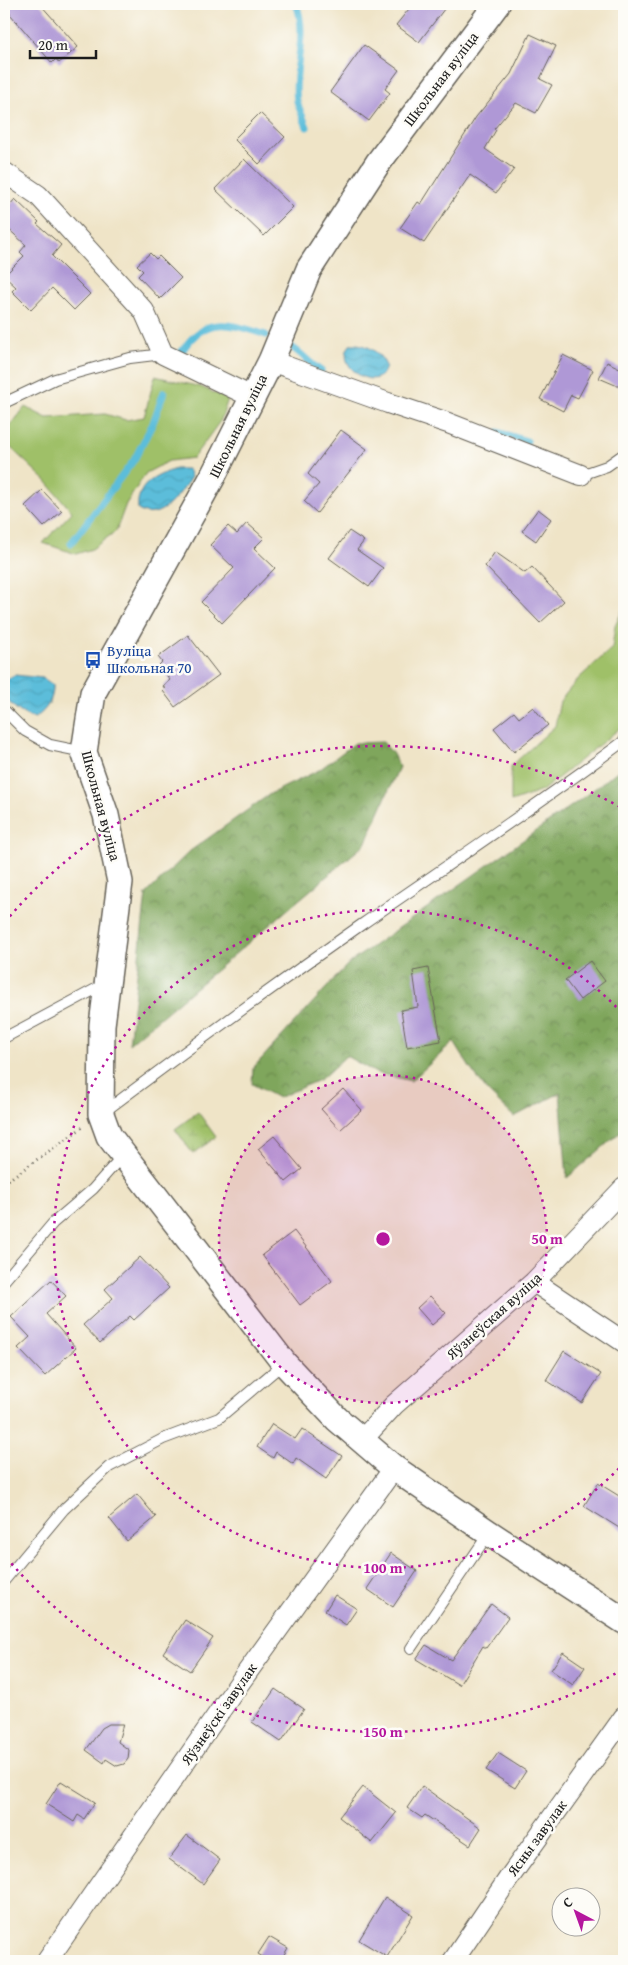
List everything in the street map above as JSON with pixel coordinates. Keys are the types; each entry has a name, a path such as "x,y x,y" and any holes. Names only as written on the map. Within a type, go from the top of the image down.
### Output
{"street":[{"name":"Школьная вуліца","path":"101,1114 102,1025 120,882 106,815 84,752 93,693 212,478 271,361 309,269 378,162 497,4"},
{"path":"4,172 38,195 144,311 163,354 252,397"},
{"path":"271,361 388,403 448,422 581,475"},
{"path":"101,1114 109,1136 284,1363 361,1441 394,1468 489,1533 624,1621"},
{"name":"Яўзнеўская вуліца","path":"361,1441 394,1405 534,1282 624,1188"},
{"path":"534,1282 624,1342"},
{"name":"Яўзнеўскі завулак","path":"47,1961 238,1684 394,1468"},
{"name":"Ясны завулак","path":"453,1961 509,1878 624,1717"}],"lane":[{"path":"4,404 55,379 130,358 163,354"},
{"path":"581,475 607,466 624,454"},
{"path":"4,710 25,732 50,745 84,752"},
{"path":"101,1114 197,1042 368,921 545,800 624,741"},
{"path":"4,1038 108,982"},
{"path":"4,1281 53,1223 93,1189 124,1155"},
{"path":"4,1581 64,1509 109,1467 163,1439 218,1418 284,1363"},
{"path":"410,1648 489,1533"}],"path":[{"path":"4,1183 101,1114"}],"green space":[{"path":"155,376 201,387 228,399 221,420 193,458 169,461 146,473 126,504 116,531 92,549 76,554 43,543 72,512 46,481 10,447 8,429 25,407 47,418 105,414 126,420 144,417"},
{"path":"624,607 624,725 542,791 511,802 511,766 555,726 560,701 578,679 612,648 615,626"},
{"path":"383,742 393,754 399,767 365,844 129,1044 146,894 190,851 270,794 319,770 355,743"},
{"path":"624,766 624,1129 567,1178 560,1093 514,1117 487,1091 454,1042 411,1081 376,1073 346,1056 321,1079 278,1098 252,1084 253,1068 349,963 577,802"},
{"path":"198,1112 216,1137 193,1154 175,1129"}],"water":[{"path":"351,344 368,347 377,353 386,366 382,375 375,379 367,378 351,368 347,361 346,352"},
{"path":"175,469 188,469 191,477 176,498 162,510 154,513 138,510 138,501 143,488 160,475"},
{"path":"15,675 43,678 53,685 49,703 35,718 22,713 4,697 4,680"}],"building":[{"path":"4,4 40,4 78,47 59,63 56,59 52,63 4,7"},
{"path":"413,4 448,4 419,42 396,25"},
{"path":"530,34 556,46 540,79 552,85 536,113 516,103 494,129 496,130 485,149 514,169 496,193 470,175 424,243 400,228 418,202 421,204 476,117 511,74"},
{"path":"364,45 399,70 385,89 390,93 369,121 330,92"},
{"path":"260,113 285,137 259,164 234,139"},
{"path":"244,159 293,207 264,236 215,189"},
{"path":"15,199 39,222 37,224 61,245 52,256 90,294 74,310 52,288 31,310 12,291 16,287 4,276 24,256 20,252 26,245 4,225 4,212"},
{"path":"150,253 156,259 159,256 181,278 160,299 138,276 143,271 137,265"},
{"path":"563,355 593,370 578,398 571,395 563,411 540,399"},
{"path":"607,362 624,370 624,378 620,387 599,378"},
{"path":"341,430 367,449 317,513 304,501 319,484 308,474"},
{"path":"42,490 62,511 44,527 25,506"},
{"path":"538,509 551,519 536,541 522,531"},
{"path":"247,523 264,538 254,548 275,568 222,623 201,602 234,568 210,545 228,526 237,534"},
{"path":"349,531 364,541 357,550 383,568 369,587 329,558"},
{"path":"495,552 525,573 532,567 564,601 540,623 485,566"},
{"path":"188,635 219,675 175,707 163,691 165,689 163,686 170,680 159,665 162,662 158,657"},
{"path":"533,707 548,725 514,752 494,728 514,712 519,718"},
{"path":"590,961 605,981 580,1000 565,980"},
{"path":"428,968 441,1041 407,1047 401,1010 418,1007 413,971"},
{"path":"343,1089 362,1110 340,1130 321,1109"},
{"path":"274,1136 302,1169 286,1182 258,1149"},
{"path":"294,1231 332,1281 300,1305 262,1255"},
{"path":"140,1257 169,1288 134,1320 130,1316 100,1343 83,1325 113,1298 105,1289"},
{"path":"51,1280 66,1296 46,1314 76,1348 45,1376 18,1348 30,1337 11,1317"},
{"path":"430,1296 446,1313 432,1325 417,1308"},
{"path":"564,1351 601,1374 582,1403 546,1380"},
{"path":"272,1424 295,1439 302,1429 342,1456 326,1479 296,1458 293,1464 276,1452 273,1458 257,1447"},
{"path":"598,1483 624,1499 624,1531 584,1506"},
{"path":"137,1494 156,1517 127,1541 109,1518"},
{"path":"391,1553 417,1571 393,1607 367,1589"},
{"path":"335,1595 357,1609 346,1625 325,1611"},
{"path":"491,1604 508,1617 486,1648 483,1646 459,1685 416,1659 426,1645 451,1660"},
{"path":"185,1620 213,1638 190,1671 163,1653"},
{"path":"563,1652 585,1667 573,1685 551,1670"},
{"path":"275,1689 304,1709 281,1742 252,1722"},
{"path":"109,1724 123,1724 118,1742 129,1750 128,1759 124,1764 117,1766 106,1759 104,1763 86,1750 102,1728"},
{"path":"498,1753 526,1771 515,1788 486,1770"},
{"path":"61,1781 95,1802 84,1819 78,1815 74,1822 46,1804"},
{"path":"422,1786 481,1828 470,1845 425,1815 422,1818 407,1808"},
{"path":"363,1787 396,1813 372,1843 339,1817"},
{"path":"187,1835 220,1860 203,1884 169,1859"},
{"path":"385,1897 413,1915 387,1957 359,1940"},
{"path":"269,1937 288,1948 280,1961 269,1961 258,1954"}],"waterway":[{"path":"296,4 301,28 296,89 297,101 307,127"},
{"path":"177,359 196,335 205,328 215,325 238,327 266,335"},
{"path":"288,345 297,350 321,371"},
{"path":"71,543 134,460 153,423 164,392"},
{"path":"498,432 527,441"}],"place":[{"name":"Вуліца Школьная 70","path":"93,660"}]}
